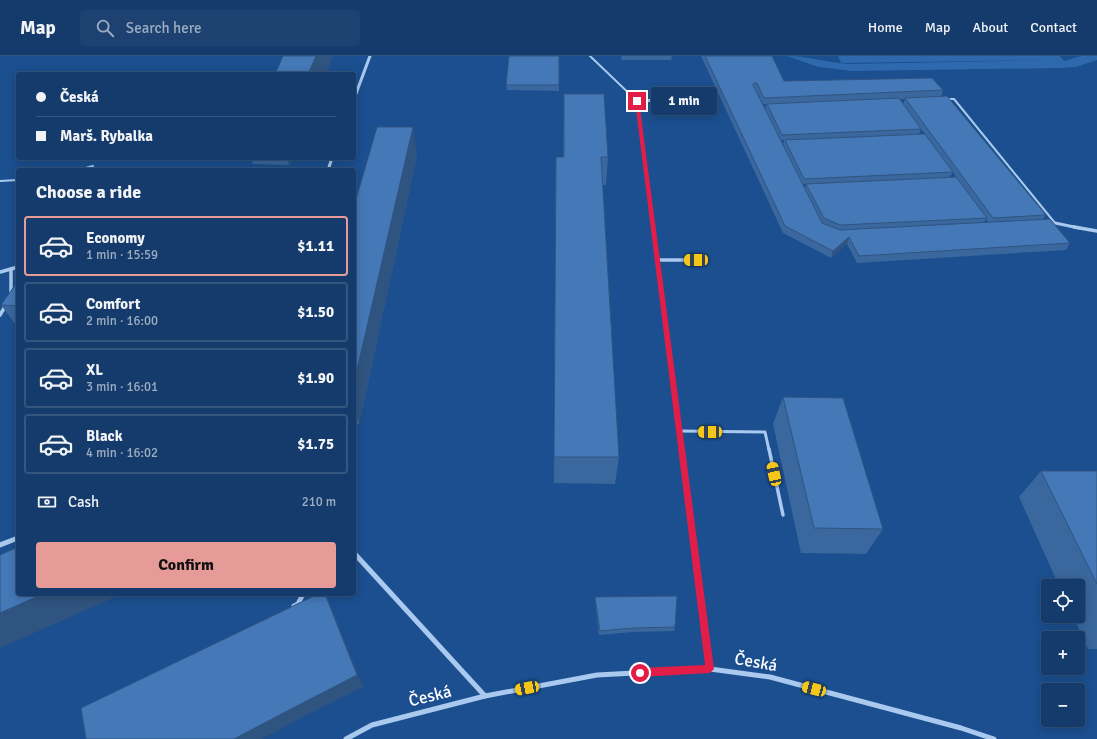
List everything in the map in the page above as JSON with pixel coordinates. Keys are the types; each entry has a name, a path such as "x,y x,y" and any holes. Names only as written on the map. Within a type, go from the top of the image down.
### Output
{"street":[{"path":"356,94 370,56"},
{"path":"660,100 637,101 710,669"},
{"path":"1055,223 1097,231"},
{"path":"657,260 696,260"},
{"path":"0,272 16,268"},
{"path":"0,315 12,294 11,269"},
{"path":"0,545 16,539"},
{"path":"356,555 485,696"},
{"path":"291,608 298,604 302,596"},
{"name":"Česká","path":"346,739 372,725 485,696 597,675 710,669 770,677 961,728 994,739"}],"lane":[{"path":"590,56 637,101"},
{"path":"940,100 954,99 1055,223"},
{"path":"86,168 93,166"},
{"path":"0,181 16,180"},
{"path":"1048,223 1055,223"},
{"path":"679,432 765,432 783,515"}],"shaded area":[{"path":"787,56 841,63 838,56 1060,56 1064,61 1081,56 1097,56 1097,60 1076,67 1061,68 852,71 818,67","holes":["1063,60 849,64 841,63"]}],"building":[{"path":"283,56 316,56 309,72 276,72"},
{"path":"509,56 559,56 559,85 506,85"},
{"path":"705,56 772,56 784,81 932,78 943,90 764,98 757,83 754,83 753,85 822,223 840,230 1050,219 1070,243 859,256 849,237 833,251 785,226"},
{"path":"564,94 604,94 608,157 601,157 619,457 554,457 556,157 564,157"},
{"path":"947,96 1046,215 993,218 905,98"},
{"path":"899,98 921,129 782,135 767,104"},
{"path":"377,127 413,127 356,374 356,199"},
{"path":"925,134 953,172 804,179 785,140"},
{"path":"956,177 987,218 840,225 824,218 806,184"},
{"path":"16,284 16,306 1,305"},
{"path":"783,397 843,398 883,529 814,528"},
{"path":"1041,471 1097,471 1097,584"},
{"path":"16,548 16,596 38,596 0,613 0,555"},
{"path":"314,596 326,596 357,675 234,739 86,739 81,708"},
{"path":"677,596 675,627 600,631 595,597"}],"route":[{"path":"637,101 710,669 640,673"}]}
